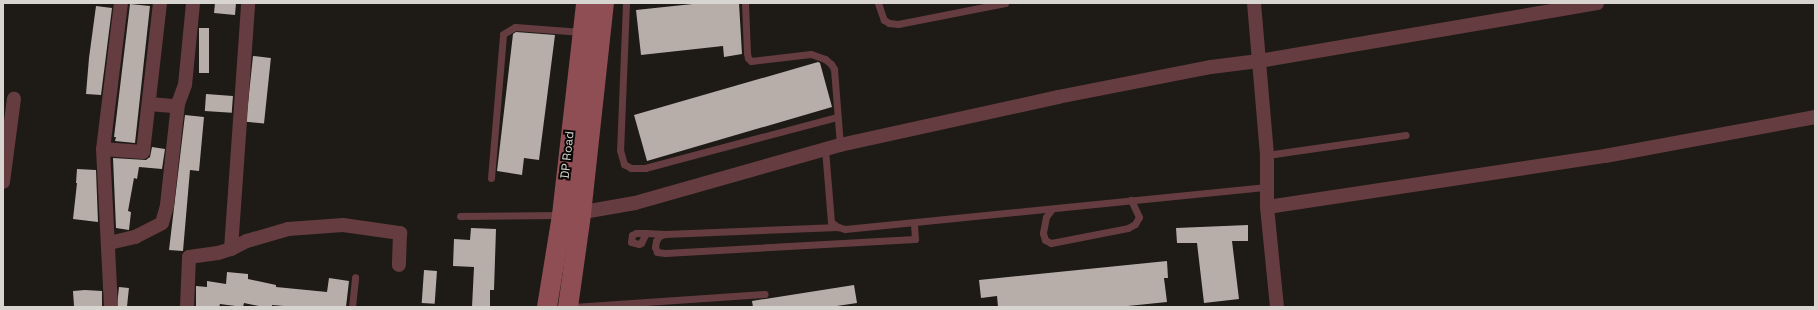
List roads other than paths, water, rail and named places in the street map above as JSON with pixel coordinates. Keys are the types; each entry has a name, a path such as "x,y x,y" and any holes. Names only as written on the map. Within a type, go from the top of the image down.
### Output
{"street":[{"path":"111,307 104,149 121,3"},
{"path":"104,149 143,152 160,3"},
{"path":"109,243 135,237 162,223 167,205 178,104 184,85 193,3"},
{"path":"231,249 248,3"},
{"name":"DP Road","path":"568,307 571,214 591,33 586,3"},
{"name":"DP Road","path":"591,33 604,3"},
{"path":"1254,3 1267,155 1267,207 1277,307"},
{"path":"571,214 635,203 840,145 1058,97 1211,67 1259,61 1597,3"},
{"path":"3,182 14,99"},
{"path":"149,104 173,106 178,104"},
{"path":"1267,207 1605,156 1815,117"},
{"name":"DP Road","path":"547,307 571,214"},
{"path":"187,307 189,257 218,253 231,249 246,241 288,229 343,225 400,233 399,265"}],"lane":[{"path":"626,3 620,150 624,164 631,168 645,168 837,117"},
{"path":"745,3 748,58 751,61 757,62 811,54 825,59 831,64 834,69 840,145"},
{"path":"878,3 884,20 889,23 898,24 1005,3"},
{"path":"491,178 503,34 515,27 591,33"},
{"path":"1267,155 1406,135"},
{"path":"825,149 831,222 845,230 1266,187"},
{"path":"1052,209 1044,221 1043,233 1045,240 1051,243 1128,228 1135,224 1139,217 1131,200"},
{"path":"460,216 571,214"},
{"path":"665,234 659,236 656,241 657,252 915,239 914,223"},
{"path":"646,233 665,234 838,227"},
{"path":"352,307 355,277"},
{"path":"573,307 765,294"}]}
